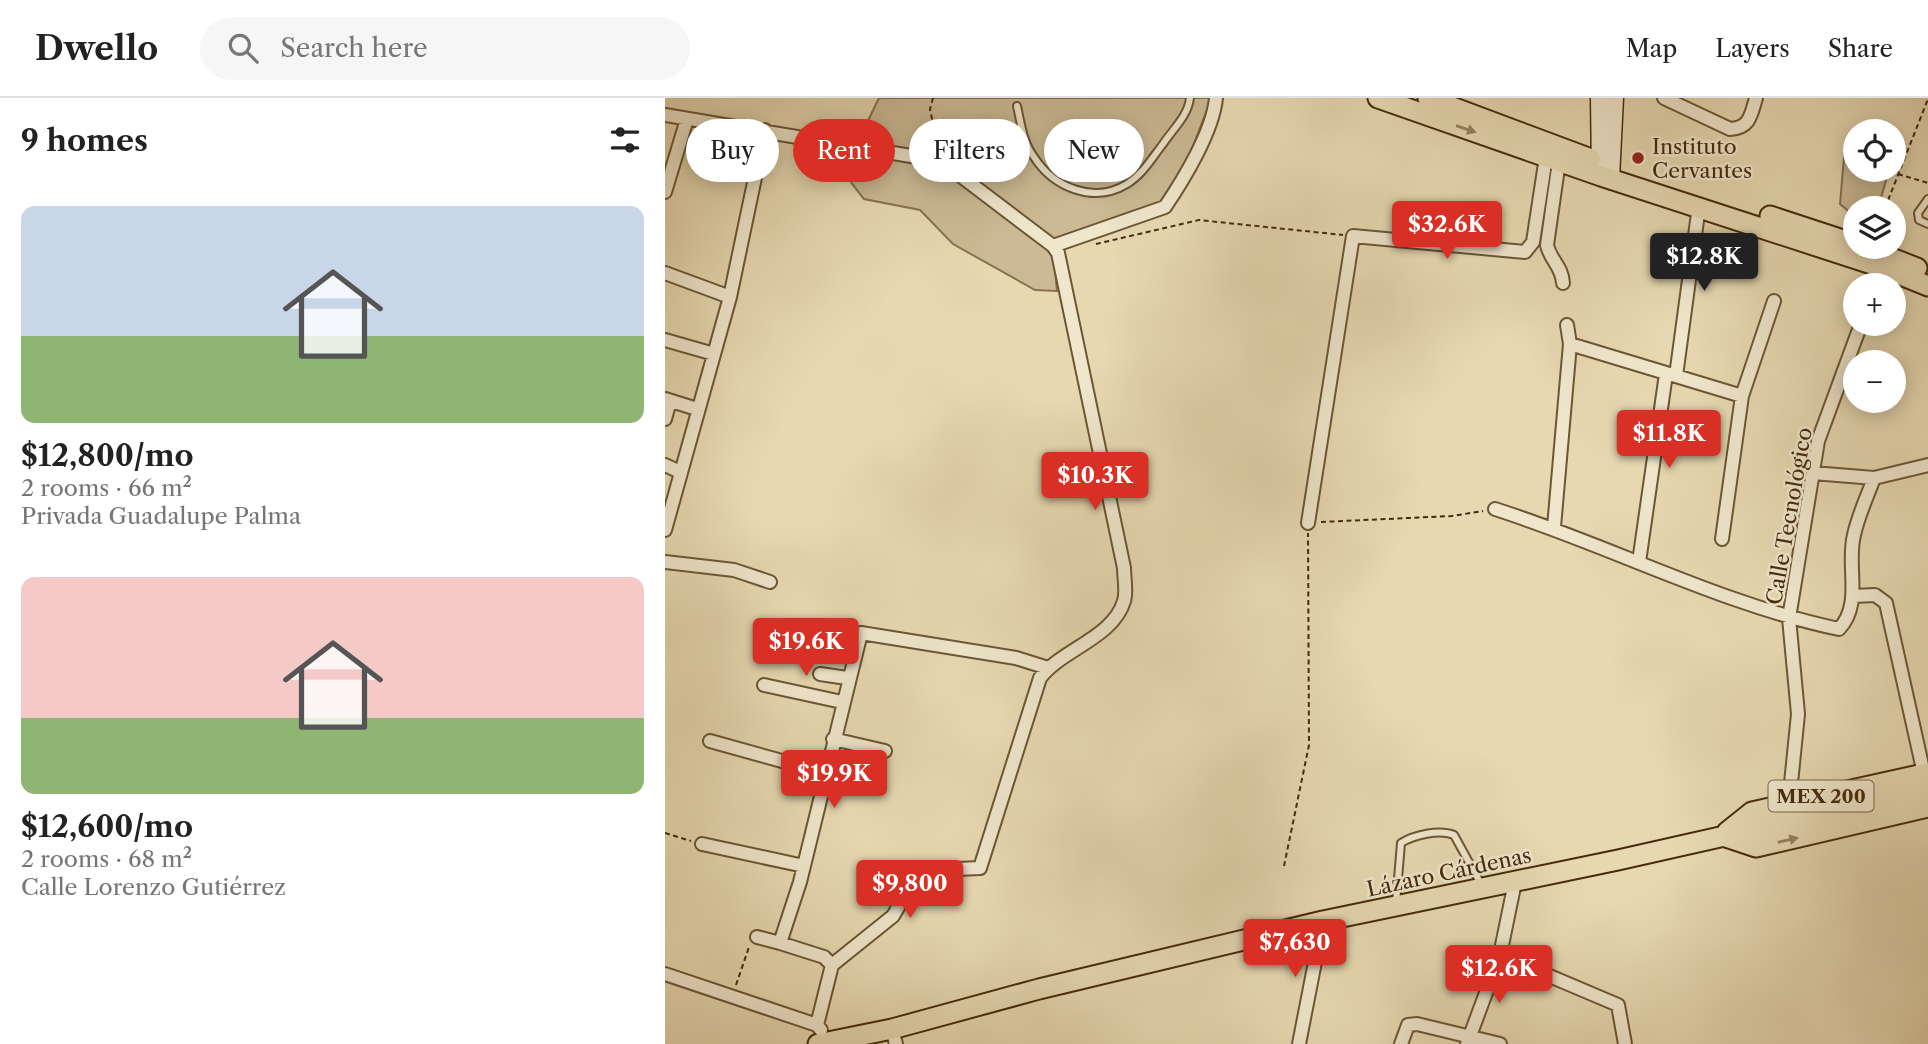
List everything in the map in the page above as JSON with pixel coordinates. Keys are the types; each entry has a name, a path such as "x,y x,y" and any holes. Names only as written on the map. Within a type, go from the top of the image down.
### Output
{"main road":[{"path":"1378,98 1552,159 1606,171 1843,240"},
{"path":"1428,98 1606,171 1870,273"},
{"path":"1600,98 1606,171"},
{"path":"1606,171 1614,98"},
{"path":"1894,259 1928,272"},
{"path":"1906,277 1928,286"},
{"path":"1906,280 1928,297"},
{"name":"MEX 200","path":"1722,836 1752,812 1927,779"},
{"name":"Lázaro Cárdenas","path":"822,1037 894,1037 1039,989 1323,921 1722,836 1927,779"},
{"name":"MEX 200","path":"1722,836 1756,847 1928,807"}],"street":[{"path":"1053,246 1165,207 1191,163 1215,110 1216,98"},
{"path":"1664,98 1730,129 1741,128 1748,123 1756,98"},
{"path":"665,115 687,119"},
{"path":"665,192 667,175 686,122"},
{"path":"779,133 909,156"},
{"path":"1308,523 1353,236 1525,252 1533,242 1552,159"},
{"path":"1552,159 1546,245 1549,254 1559,265 1563,283"},
{"path":"665,530 730,298 754,182"},
{"path":"665,974 733,996 822,1037 832,965 893,916 901,899 923,872 980,868 1039,678 1048,667 1111,623 1125,601 1124,568 1058,253 1053,246 969,182"},
{"path":"1639,562 1699,206"},
{"path":"665,273 730,298"},
{"path":"1722,538 1742,396 1774,301"},
{"path":"1554,527 1570,344 1567,325"},
{"name":"Calle Tecnológico","path":"1789,803 1798,713 1789,618 1818,441 1857,336"},
{"path":"665,340 714,354"},
{"path":"1570,344 1742,396"},
{"path":"665,419 668,400 697,409"},
{"path":"665,465 680,472"},
{"path":"1813,473 1874,478 1928,465"},
{"path":"1495,509 1554,527 1789,618 1839,629 1849,619 1853,596 1853,536 1874,478"},
{"path":"665,562 743,573 770,582"},
{"path":"1853,596 1875,595 1886,603 1927,779"},
{"path":"780,943 804,866 847,678 861,633 1016,658 1048,667"},
{"path":"820,674 847,678"},
{"path":"764,685 842,702"},
{"path":"833,739 885,751"},
{"path":"710,741 825,773"},
{"path":"702,844 804,866"},
{"path":"1468,1039 1500,955 1515,881"},
{"path":"1299,1044 1323,921"},
{"path":"757,937 824,957 832,965"},
{"path":"1500,955 1618,1005 1625,1044"},
{"path":"1401,1044 1408,1025 1500,1044"}],"lane":[{"path":"1017,106 1028,147 1047,173 1060,183 1086,194 1097,194 1125,186 1138,176 1187,113 1190,98"},
{"path":"1928,199 1918,213 1919,220 1928,224"},
{"path":"1396,906 1401,843 1420,836 1445,831 1454,835 1482,888"}],"path":[{"path":"932,119 930,110 933,98"},
{"path":"1906,152 1928,99"},
{"path":"1906,176 1928,183"},
{"path":"1096,244 1199,220 1353,236"},
{"path":"1284,866 1309,745 1308,523 1452,516 1495,509"},
{"path":"665,834 702,844"},
{"path":"733,996 752,936 757,937"}],"shaded area":[{"path":"879,98 1209,98 1210,102 1181,177 1165,204 1052,240 1057,291 1035,290 953,244 920,210 864,199 851,182 895,182 895,119 869,119"},
{"path":"1843,169 1843,182 1886,182 1881,196 1843,196 1843,206 1840,204"}],"place":[{"name":"Instituto Cervantes","path":"1638,158"}]}
